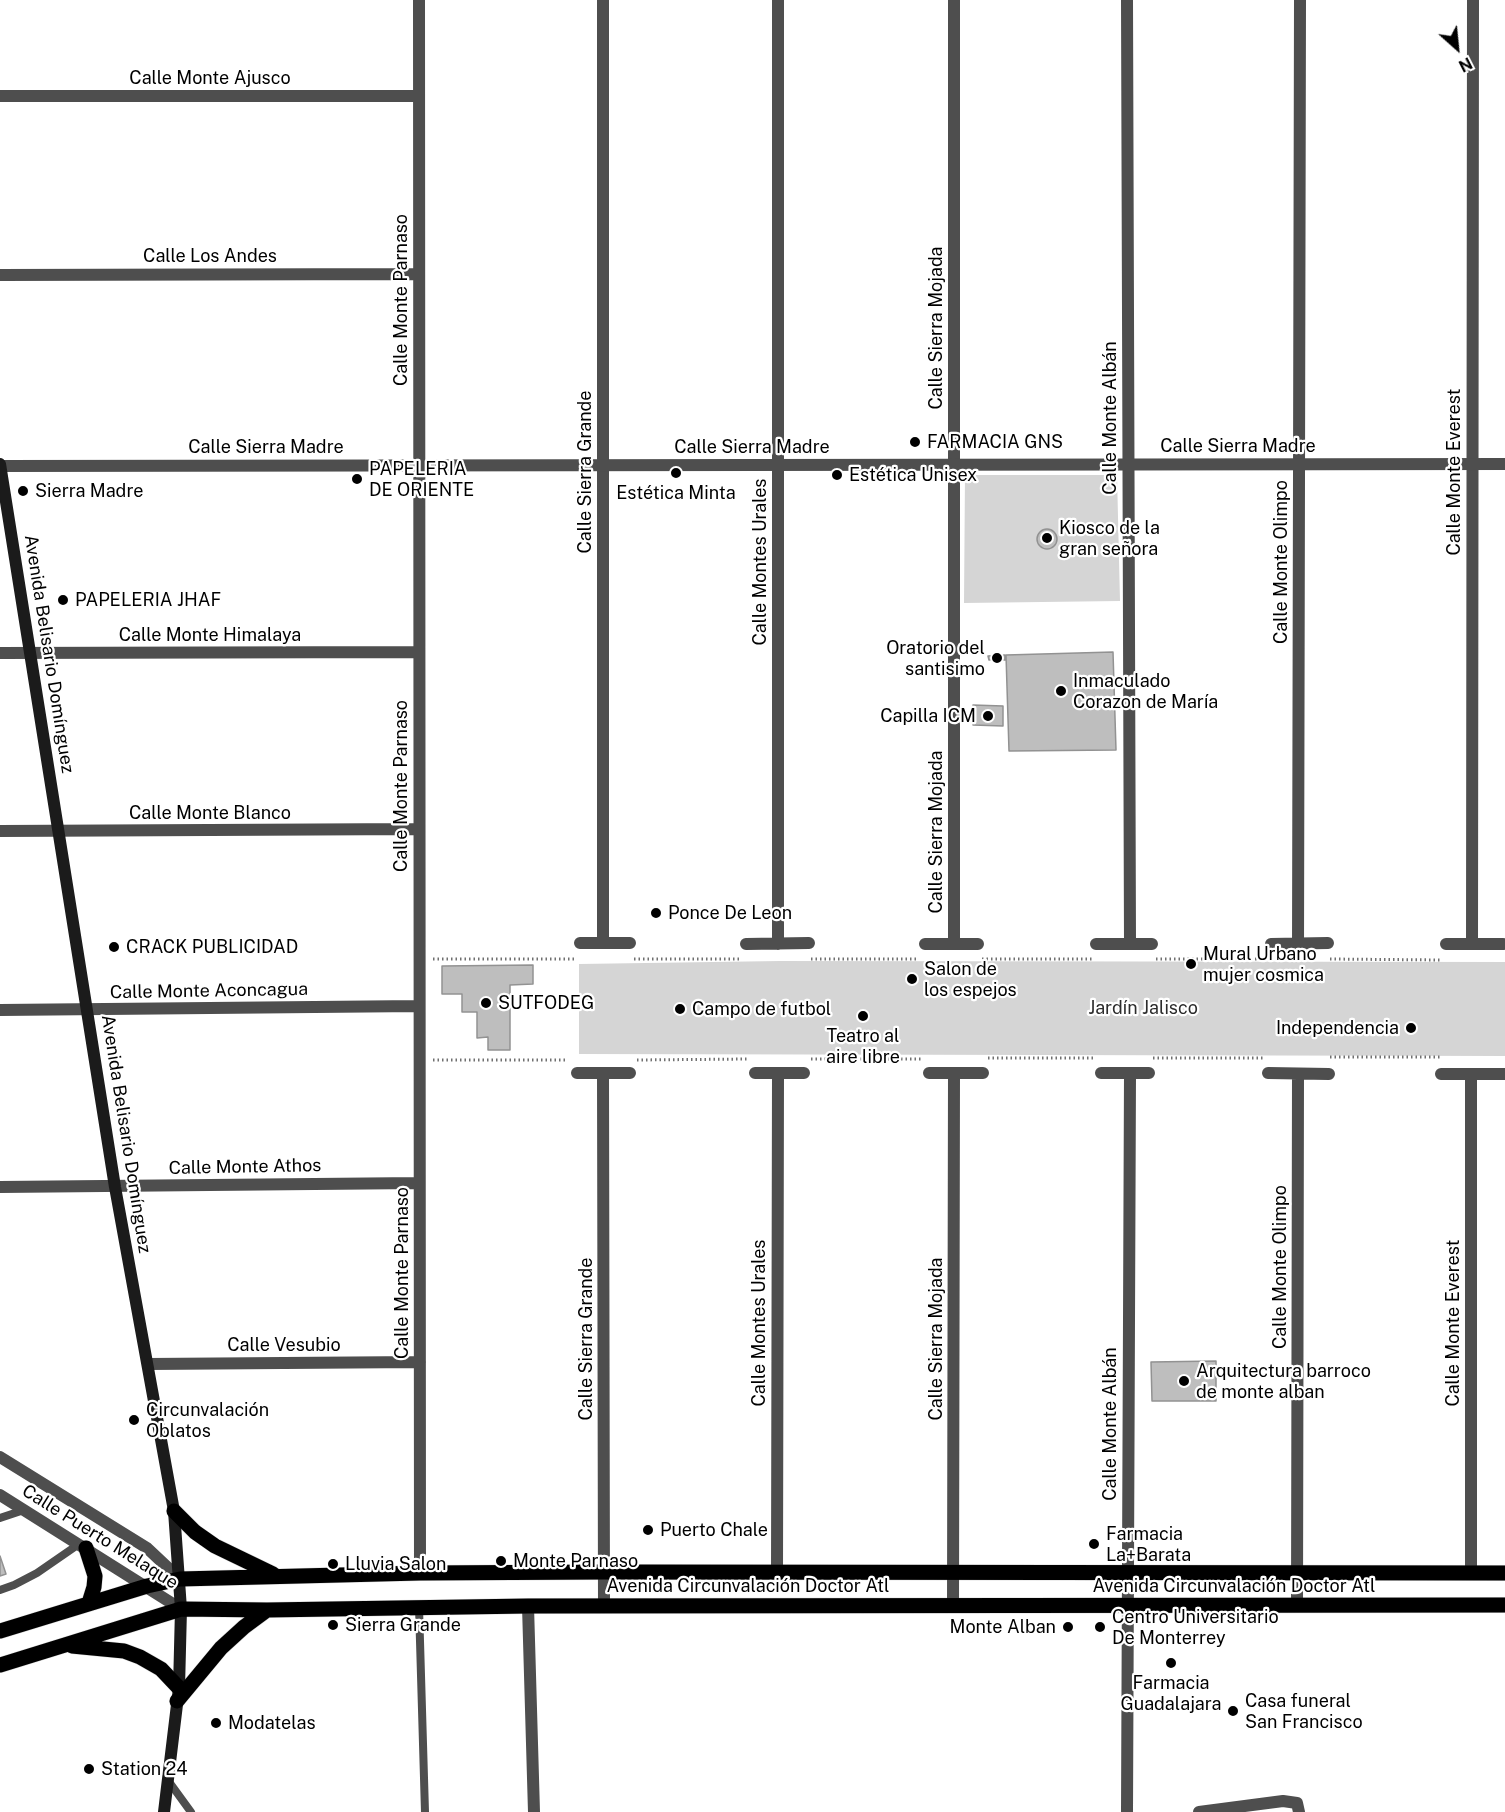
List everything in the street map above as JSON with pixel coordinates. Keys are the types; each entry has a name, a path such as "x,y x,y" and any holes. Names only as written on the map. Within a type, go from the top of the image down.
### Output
{"main road":[{"name":"Avenida Belisario Domínguez","path":"0,465 115,1187 174,1511 181,1609 178,1694 164,1812"},
{"path":"174,1511 195,1532 214,1546 279,1576"},
{"path":"82,1546 94,1576 94,1587 89,1604"},
{"name":"Avenida Circunvalación Doctor Atl","path":"0,1631 147,1586 180,1579 420,1573 604,1572 1505,1573"},
{"name":"Avenida Circunvalación Doctor Atl","path":"0,1665 181,1609 528,1606 1505,1605"},
{"path":"63,1645 124,1652 140,1657 161,1669 178,1694 221,1648 267,1610"}],"street":[{"name":"Calle Monte Parnaso","path":"419,0 420,1573"},
{"name":"Calle Sierra Grande","path":"603,0 603,944"},
{"name":"Calle Montes Urales","path":"778,0 778,944"},
{"name":"Calle Sierra Mojada","path":"954,0 954,943"},
{"name":"Calle Monte Albán","path":"1127,0 1130,944"},
{"name":"Calle Monte Olimpo","path":"1298,944 1300,0"},
{"name":"Calle Monte Everest","path":"1472,944 1473,0"},
{"name":"Calle Monte Ajusco","path":"0,96 419,96"},
{"name":"Calle Los Andes","path":"0,275 419,274"},
{"name":"Calle Sierra Madre","path":"0,465 1505,464"},
{"name":"Calle Monte Himalaya","path":"0,653 419,652"},
{"name":"Calle Monte Blanco","path":"0,831 419,829"},
{"path":"746,944 809,943"},
{"path":"1271,944 1328,943"},
{"path":"580,944 630,944"},
{"path":"925,944 978,944"},
{"path":"1096,944 1152,944"},
{"path":"1446,944 1503,944"},
{"name":"Calle Monte Aconcagua","path":"0,1010 419,1006"},
{"path":"578,1073 630,1073"},
{"name":"Calle Sierra Grande","path":"603,1073 604,1606"},
{"path":"755,1073 804,1073"},
{"name":"Calle Montes Urales","path":"777,1572 778,1073"},
{"path":"929,1073 983,1073"},
{"name":"Calle Sierra Mojada","path":"953,1605 954,1073"},
{"path":"1101,1073 1149,1073"},
{"name":"Calle Monte Albán","path":"1127,1812 1126,1573 1130,1073"},
{"path":"1268,1073 1329,1074"},
{"name":"Calle Monte Olimpo","path":"1297,1605 1298,1074"},
{"path":"1441,1074 1505,1074"},
{"name":"Calle Monte Everest","path":"1471,1573 1472,1074"},
{"name":"Calle Monte Athos","path":"0,1187 419,1183"},
{"name":"Calle Vesubio","path":"148,1364 420,1362"},
{"name":"Calle Puerto Melaque","path":"0,1457 147,1548 180,1579"},
{"name":"Calle Puerto Melaque","path":"0,1495 181,1609"},
{"path":"528,1606 534,1812"},
{"path":"1199,1812 1283,1801 1298,1808"}],"lane":[{"path":"0,1518 24,1510"},
{"path":"0,1590 37,1573 82,1546"},
{"path":"419,1607 425,1812"},
{"path":"167,1778 191,1812"}],"green space":[{"path":"965,475 1117,475 1120,601 964,603"},
{"name":"Jardín Jalisco","path":"780,961 1505,962 1505,1056 579,1054 579,964"}],"building":[{"name":"Kiosco de la gran señora","path":"1043,529 1051,529 1057,535 1057,543 1051,549 1043,549 1037,543 1037,535"},
{"name":"Inmaculado Corazon de María","path":"1113,652 1116,750 1009,751 1006,655"},
{"name":"Oratorio del santisimo","path":"1005,655 1005,660 989,660 988,656"},
{"name":"Capilla ICM","path":"973,705 1003,706 1003,726 973,725"},
{"name":"SUTFODEG","path":"533,965 533,984 510,985 510,1050 488,1050 488,1037 477,1038 477,1012 462,1012 462,994 442,994 442,966"},
{"name":"Arquitectura barroco de monte alban","path":"1216,1361 1216,1401 1152,1401 1151,1362"},
{"path":"0,1556 6,1574 0,1576"}],"place":[{"name":"FARMACIA GNS","path":"915,442"},
{"name":"Estética Minta","path":"676,473"},
{"name":"Estética Unisex","path":"837,475"},
{"name":"PAPELERIA DE ORIENTE","path":"357,479"},
{"name":"Sierra Madre","path":"23,491"},
{"name":"Kiosco de la gran señora","path":"1047,538"},
{"name":"PAPELERIA JHAF","path":"63,600"},
{"name":"Oratorio del santisimo","path":"997,658"},
{"name":"Inmaculado Corazon de María","path":"1061,691"},
{"name":"Capilla ICM","path":"988,716"},
{"name":"Ponce De Leon","path":"656,913"},
{"name":"CRACK PUBLICIDAD","path":"114,947"},
{"name":"Mural Urbano mujer cosmica","path":"1191,964"},
{"name":"Salon de los espejos","path":"912,979"},
{"name":"SUTFODEG","path":"486,1003"},
{"name":"Campo de futbol","path":"680,1009"},
{"name":"Teatro al aire libre","path":"863,1016"},
{"name":"Independencia","path":"1411,1028"},
{"name":"Arquitectura barroco de monte alban","path":"1184,1381"},
{"name":"Circunvalación Oblatos","path":"134,1420"},
{"name":"Puerto Chale","path":"648,1530"},
{"name":"Farmacia La+Barata","path":"1094,1544"},
{"name":"Monte Parnaso","path":"501,1561"},
{"name":"Lluvia Salon","path":"333,1564"},
{"name":"Sierra Grande","path":"333,1625"},
{"name":"Monte Alban","path":"1068,1627"},
{"name":"Centro Universitario De Monterrey","path":"1100,1627"},
{"name":"Farmacia Guadalajara","path":"1171,1663"},
{"name":"Casa funeral San Francisco","path":"1233,1711"},
{"name":"Modatelas","path":"216,1723"},
{"name":"Station 24","path":"89,1769"}]}
